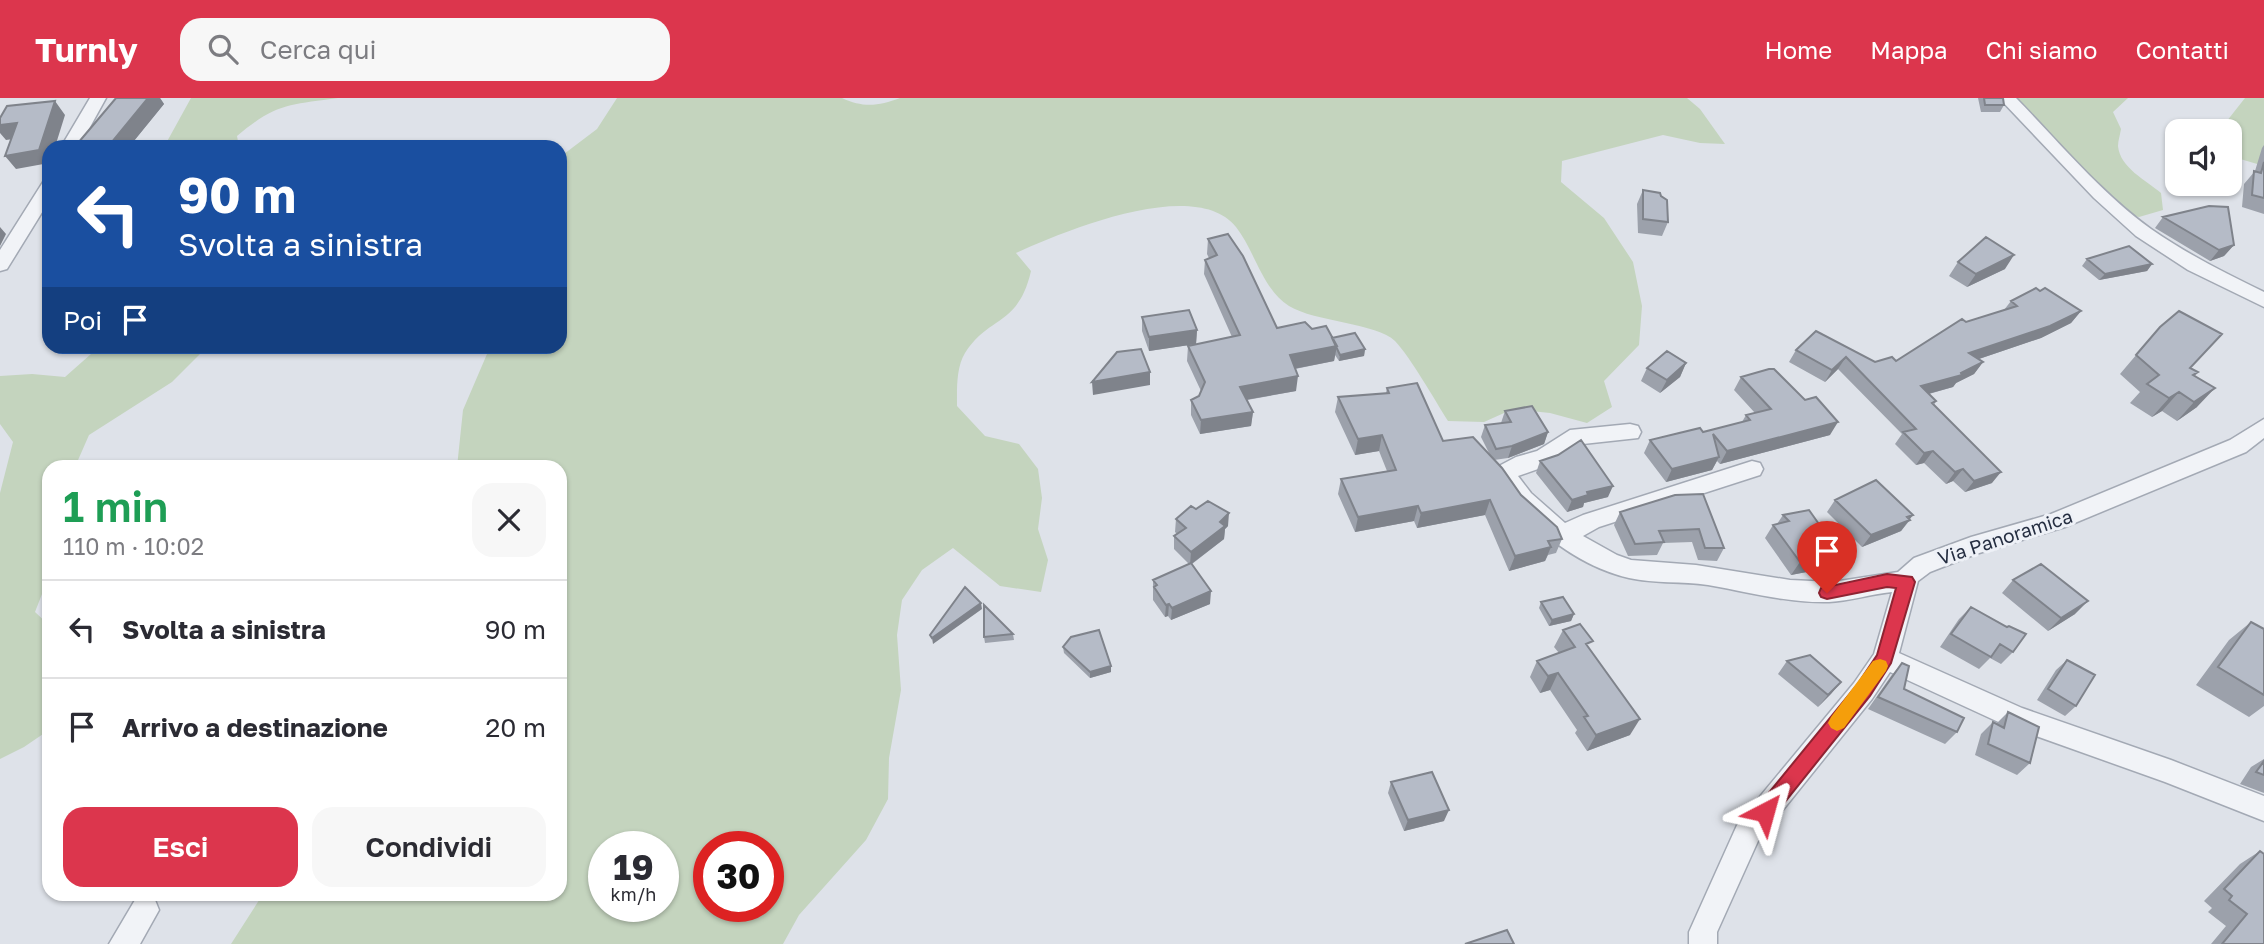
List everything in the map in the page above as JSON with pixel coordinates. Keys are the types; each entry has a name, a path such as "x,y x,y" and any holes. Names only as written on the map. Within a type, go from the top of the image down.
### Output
{"street":[{"path":"74,140 98,98"},
{"path":"2007,98 2046,140 2143,232 2194,266 2264,300"},
{"path":"0,265 42,197"},
{"name":"Via Panoramica","path":"1906,582 1908,576 1922,565 2096,506 2238,446 2264,427"},
{"path":"1630,432 1578,436 1544,458 1524,463 1505,473 1508,485 1522,501 1565,534 1602,558 1634,569 1695,574 1778,589 1814,592 1846,590 1887,581 1906,582 1885,658 1863,691 1748,832 1703,932 1703,944"},
{"path":"1565,534 1603,517 1752,470"},
{"path":"1885,658 2014,717 2171,772 2264,809"},
{"path":"123,944 145,910"}],"green space":[{"path":"191,98 338,98 295,104 273,111 237,136 238,140 168,140"},
{"path":"617,98 842,98 871,105 900,98 1687,98 1700,109 1725,144 1700,143 1663,135 1562,161 1561,182 1604,218 1633,262 1642,306 1639,345 1604,381 1612,407 1587,423 1550,413 1513,409 1484,422 1448,421 1395,341 1374,330 1314,316 1289,306 1265,280 1236,227 1217,213 1191,206 1161,207 1129,213 1065,232 1016,253 1031,271 1025,289 1011,312 984,332 965,353 959,372 957,406 985,436 1019,444 1038,469 1042,498 1038,529 1048,560 1041,592 1000,586 953,548 922,570 902,600 897,635 901,690 889,758 888,799 866,840 799,915 783,944 231,944 259,901 567,901 567,460 458,460 463,410 487,354 567,354 567,152 597,129"},
{"path":"2014,98 2128,98 2113,112 2121,129 2118,144 2120,154 2135,173 2161,193 2163,210 2139,217 2131,215 2084,175"},
{"path":"2245,98 2264,98 2264,166 2242,160 2242,119 2228,119"},
{"path":"91,354 200,354 172,382 89,435 78,460 42,460 42,594 35,612 42,618 42,735 0,759 0,493 13,442 0,424 0,376 32,374 65,377"}],"building":[{"path":"116,98 148,98 114,140 81,140"},
{"path":"1984,98 2003,98 2004,105 1985,105"},
{"path":"55,101 39,150 5,156 17,123 0,125 0,118 7,106"},
{"path":"2264,162 2264,198 2252,195 2254,171 2261,173"},
{"path":"1643,190 1660,193 1667,200 1668,222 1643,219"},
{"path":"2209,206 2228,207 2234,245 2219,250 2163,217"},
{"path":"1228,234 1243,256 1277,328 1305,322 1312,329 1326,326 1337,346 1290,355 1298,376 1240,387 1253,412 1201,420 1191,400 1199,396 1205,382 1188,346 1240,335 1205,260 1217,255 1208,239"},
{"path":"1986,237 2014,255 1976,274 1958,262"},
{"path":"2129,246 2152,264 2105,274 2087,259"},
{"path":"2036,288 2040,291 2045,288 2081,311 2050,326 1969,353 1983,362 1961,373 1962,375 1921,386 1936,401 1932,403 2001,472 1974,481 1963,469 1955,472 1933,451 1924,453 1903,432 1916,429 1846,357 1832,370 1796,350 1816,331 1875,362 1892,357 1896,361 1962,319 1966,322 2017,306 2011,301"},
{"path":"1189,310 1197,330 1149,337 1142,317"},
{"path":"2179,311 2222,334 2190,368 2198,372 2193,375 2215,388 2194,402 2179,392 2169,398 2147,384 2159,375 2136,355 2160,327"},
{"path":"1355,333 1365,349 1340,355 1332,338"},
{"path":"1141,349 1150,372 1092,382 1117,352"},
{"path":"1667,351 1686,363 1667,380 1647,368"},
{"path":"1774,369 1805,400 1816,397 1838,422 1727,451 1713,434 1719,457 1672,469 1650,440 1700,428 1703,432 1750,420 1746,415 1771,409 1741,377"},
{"path":"1417,383 1443,441 1473,437 1502,468 1521,495 1557,527 1562,539 1548,541 1551,547 1515,556 1490,500 1421,513 1418,506 1358,517 1341,479 1396,470 1382,435 1358,439 1338,397 1389,393 1387,388"},
{"path":"1532,406 1548,432 1512,446 1496,449 1485,425 1511,422 1505,411"},
{"path":"1581,440 1613,486 1587,492 1588,495 1572,500 1540,461 1558,455"},
{"path":"1876,480 1913,515 1907,517 1910,520 1871,535 1835,500"},
{"path":"1703,494 1724,548 1705,548 1699,529 1659,531 1664,542 1635,544 1620,512 1675,495"},
{"path":"1208,501 1229,513 1220,522 1225,526 1191,552 1174,536 1186,528 1176,519 1191,506 1196,509"},
{"path":"1809,510 1838,551 1829,553 1831,556 1800,562 1773,525 1789,521 1783,515"},
{"path":"1191,563 1211,591 1172,608 1169,604 1166,605 1154,587 1157,585 1153,580"},
{"path":"2041,564 2088,601 2061,618 2013,580"},
{"path":"965,587 981,603 932,638 930,635"},
{"path":"1563,597 1574,614 1552,620 1541,602"},
{"path":"984,605 1013,634 984,637"},
{"path":"1971,607 2026,634 2013,652 2000,644 1991,657 1951,634"},
{"path":"2251,622 2264,629 2264,695 2218,667"},
{"path":"1580,624 1593,641 1586,644 1640,719 1596,735 1584,717 1588,716 1558,673 1548,676 1537,661 1575,647 1563,630"},
{"path":"1099,630 1111,666 1090,672 1063,647 1071,637"},
{"path":"1810,655 1841,682 1828,695 1787,661"},
{"path":"2067,660 2095,675 2076,706 2048,689"},
{"path":"1902,663 1909,666 1904,689 1964,718 1957,732 1878,697"},
{"path":"2008,712 2039,727 2030,763 1988,744 1993,722 2004,728"},
{"path":"2264,761 2264,775 2256,772"},
{"path":"1432,772 1449,810 1408,820 1391,782"},
{"path":"2260,851 2264,854 2264,944 2222,944 2247,914 2229,900 2232,896 2224,889"},
{"path":"1507,930 1514,944 1465,944"}],"slow traffic":[{"path":"1837,723 1880,666"}],"route":[{"path":"1765,812 1863,691 1885,658 1906,582 1887,581 1827,593"}]}
